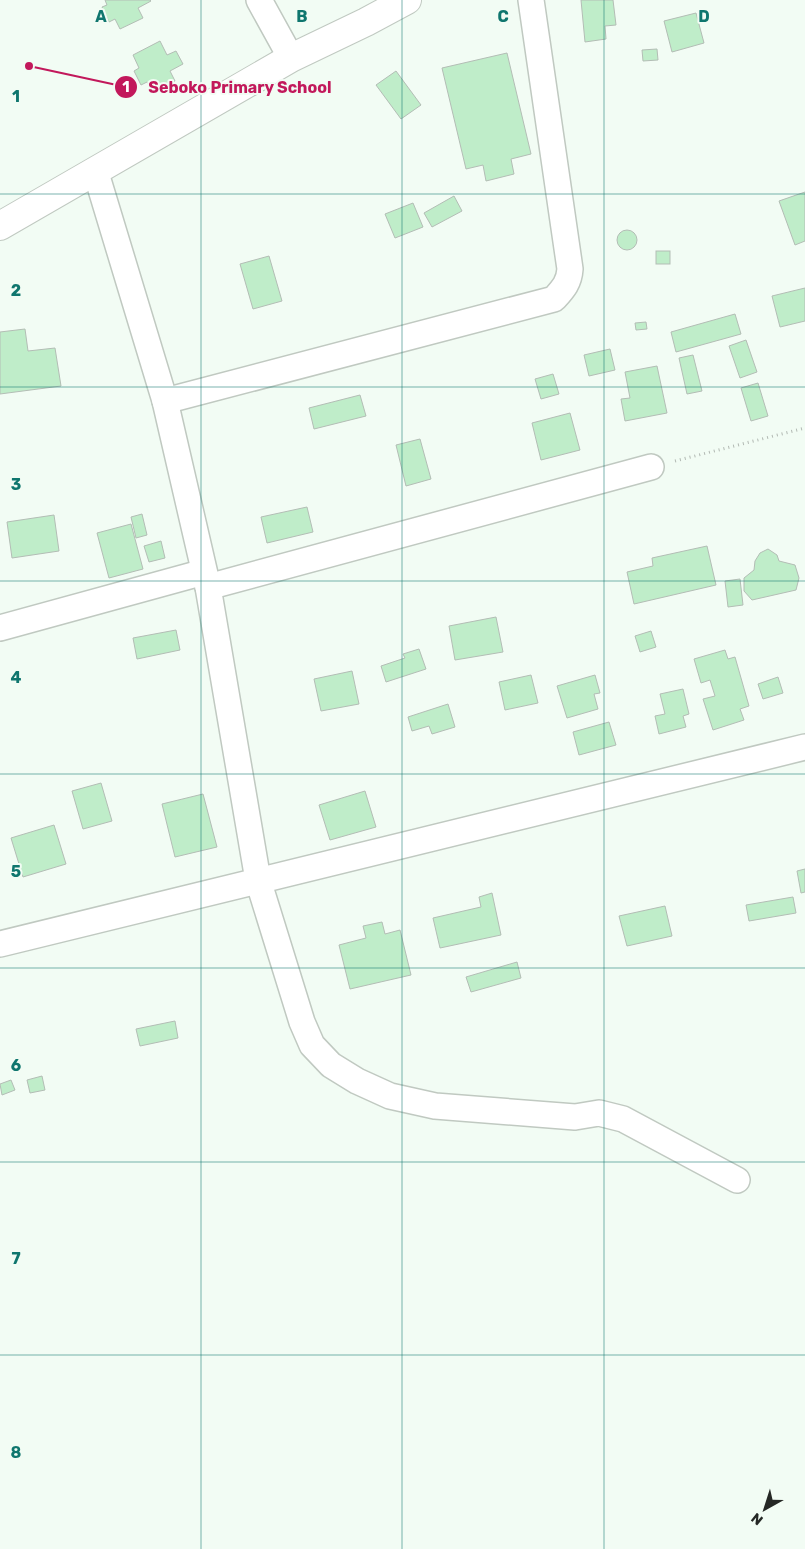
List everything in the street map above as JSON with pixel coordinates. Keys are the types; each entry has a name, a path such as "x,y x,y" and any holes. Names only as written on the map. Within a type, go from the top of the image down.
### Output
{"street":[{"path":"259,0 291,58"},
{"path":"0,226 96,173 291,58 407,0"},
{"path":"165,401 554,299 569,280 570,269 531,0"},
{"path":"96,173 165,401 206,579 258,880 302,1022 312,1046 331,1064 357,1081 390,1096 435,1106 575,1117 600,1113 623,1119 737,1180"},
{"path":"0,628 206,579 651,467"},
{"path":"0,944 805,747"}],"path":[{"path":"651,467 805,428"}],"building":[{"path":"105,0 151,1 138,8 143,18 120,29 115,19 109,22 102,7 107,5"},
{"path":"581,0 613,0 616,25 605,26 606,39 585,42"},
{"path":"696,13 704,43 672,52 664,21"},
{"path":"160,41 167,55 176,51 183,64 170,71 175,81 152,93 147,82 141,85 134,71 139,68 133,55"},
{"path":"657,49 658,60 643,61 642,50"},
{"path":"507,53 531,154 511,159 514,174 486,181 483,165 466,169 442,68"},
{"path":"396,71 421,105 401,119 376,85"},
{"path":"805,192 805,241 795,245 779,201"},
{"path":"454,196 462,211 432,227 424,213"},
{"path":"413,203 423,227 395,238 385,214"},
{"path":"623,230 631,230 637,236 637,244 631,250 623,250 617,244 617,236"},
{"path":"656,251 670,251 670,264 656,264"},
{"path":"269,256 282,301 253,309 240,264"},
{"path":"805,288 805,321 780,327 772,296"},
{"path":"735,314 741,334 676,352 671,332"},
{"path":"646,322 647,329 636,330 635,323"},
{"path":"25,329 28,351 55,348 61,386 0,394 0,332"},
{"path":"746,340 757,372 740,378 729,346"},
{"path":"610,349 615,370 589,376 584,355"},
{"path":"693,355 702,391 687,394 679,358"},
{"path":"657,366 667,413 625,421 621,399 630,398 625,372"},
{"path":"553,374 559,394 541,399 535,379"},
{"path":"758,383 768,416 751,421 741,388"},
{"path":"360,395 366,416 314,429 309,408"},
{"path":"570,413 580,450 541,460 532,423"},
{"path":"420,439 431,479 406,486 396,445"},
{"path":"307,507 313,532 267,543 261,517"},
{"path":"142,514 147,535 136,538 131,517"},
{"path":"54,515 59,551 12,558 7,522"},
{"path":"131,524 143,569 109,578 97,533"},
{"path":"161,541 165,558 149,562 144,546"},
{"path":"707,546 716,585 634,604 627,572 653,566 652,558"},
{"path":"768,549 777,555 779,561 795,565 799,578 796,590 752,600 744,591 744,578 754,570 755,561 760,553"},
{"path":"740,579 743,605 728,607 725,581"},
{"path":"496,617 503,652 455,660 449,626"},
{"path":"176,630 180,650 137,659 133,638"},
{"path":"651,631 656,647 640,652 635,636"},
{"path":"419,649 426,669 386,682 381,666 405,658 403,654"},
{"path":"725,650 728,659 735,657 749,706 740,709 744,720 713,730 703,699 715,696 710,680 701,683 694,659"},
{"path":"352,671 359,704 321,711 314,679"},
{"path":"531,675 538,703 505,710 499,682"},
{"path":"595,675 600,693 594,694 598,709 567,718 557,686"},
{"path":"778,677 783,693 763,699 758,684"},
{"path":"683,689 689,714 683,716 686,727 659,734 655,716 665,714 660,694"},
{"path":"448,704 455,727 432,734 429,726 412,731 408,717"},
{"path":"609,722 616,745 579,755 573,732"},
{"path":"101,783 112,821 83,829 72,791"},
{"path":"365,791 376,827 330,840 319,805"},
{"path":"203,794 217,847 175,857 162,804"},
{"path":"54,825 66,864 23,877 11,838"},
{"path":"805,869 805,892 801,893 797,871"},
{"path":"492,893 501,935 440,948 433,918 481,907 479,897"},
{"path":"793,897 796,913 749,921 746,905"},
{"path":"665,906 672,936 627,946 619,916"},
{"path":"382,922 385,934 400,930 411,975 350,989 339,945 366,938 363,926"},
{"path":"517,962 521,978 471,992 466,977"},
{"path":"175,1021 178,1038 140,1046 136,1029"},
{"path":"42,1076 45,1090 30,1093 27,1080"},
{"path":"11,1080 15,1090 2,1095 0,1084"}],"place":[{"name":"Seboko Primary School","path":"29,66"}]}
